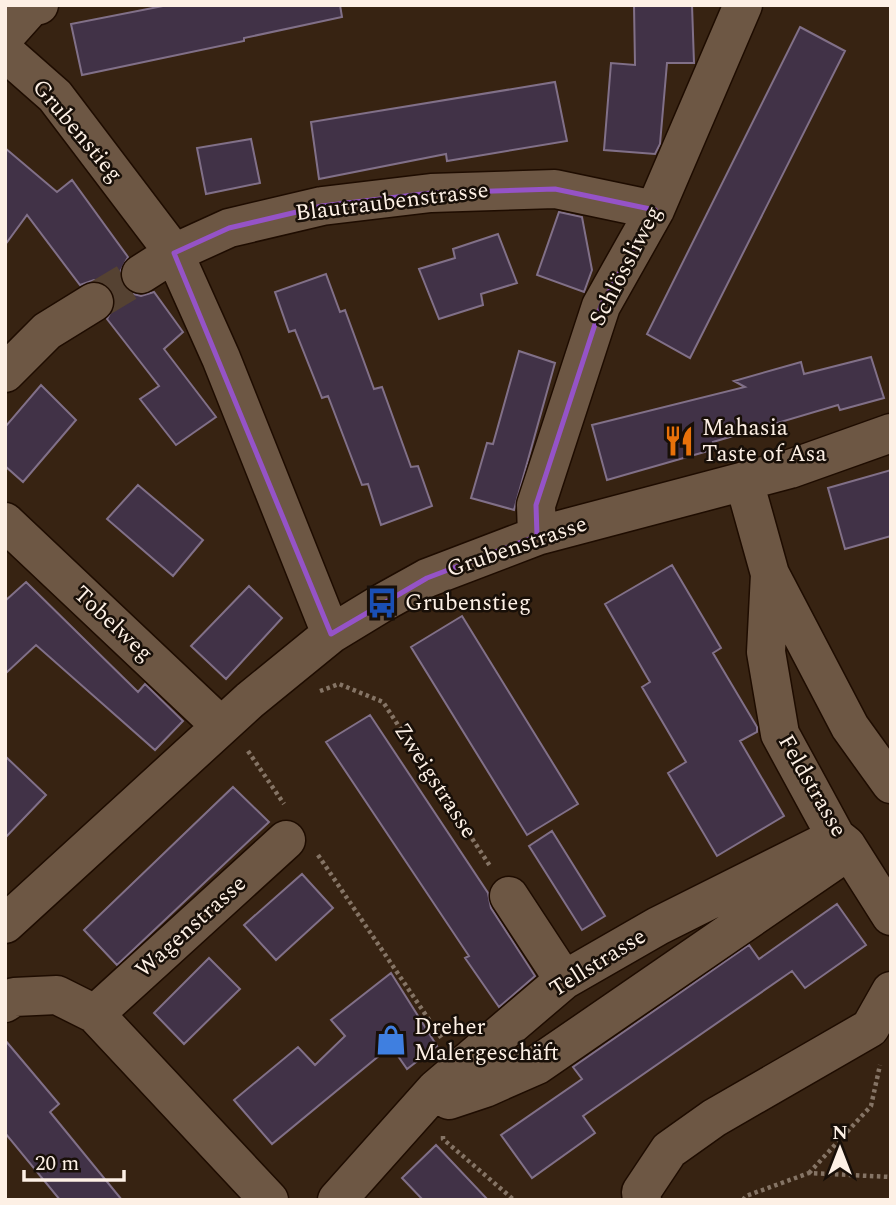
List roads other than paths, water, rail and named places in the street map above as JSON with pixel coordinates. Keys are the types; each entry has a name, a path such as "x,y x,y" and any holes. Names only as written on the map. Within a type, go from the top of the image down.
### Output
{"street":[{"path":"5,36 31,7 39,5"},
{"name":"Schlössliweg","path":"537,536 536,505 601,306 655,210 743,5"},
{"name":"Grubenstieg","path":"5,51 55,96 174,253 221,358 331,634"},
{"name":"Blautraubenstrasse","path":"141,274 174,253 243,225 322,206 431,192 555,189 655,210"},
{"path":"5,373 47,331 94,302"},
{"name":"Grubenstrasse","path":"5,924 221,726 331,634 427,578 537,536 790,469 891,433"},
{"name":"Feldstrasse","path":"744,481 770,574 766,652 780,734 841,841 891,916"},
{"name":"Tobelweg","path":"5,522 221,726"},
{"path":"770,574 850,727 891,784"},
{"name":"Wagenstrasse","path":"95,1014 296,832"},
{"name":"Tellstrasse","path":"337,1200 436,1089 454,1083 564,980 658,926 841,841 841,856 537,1065 485,1088 454,1083"},
{"path":"509,896 564,980"},
{"path":"642,1200 641,1192 669,1150 714,1118 870,1028 891,991"},
{"path":"5,1003 14,998 57,995 95,1014 269,1200"}],"tunnel":[{"path":"94,302 141,274"}],"place":[{"name":"Mahasia Taste of Asa","path":"679,441"},
{"name":"Grubenstieg","path":"382,603"},
{"name":"Dreher Malergeschäft","path":"391,1040"}]}
